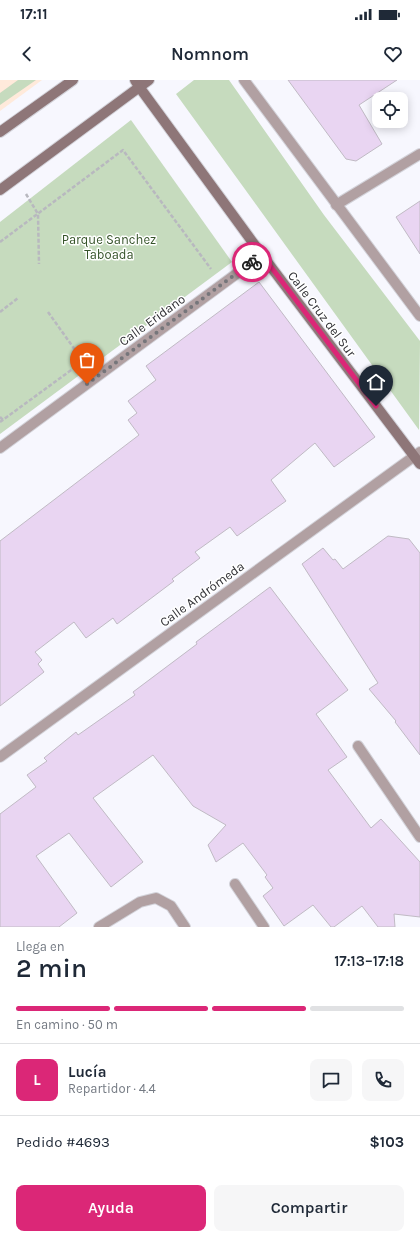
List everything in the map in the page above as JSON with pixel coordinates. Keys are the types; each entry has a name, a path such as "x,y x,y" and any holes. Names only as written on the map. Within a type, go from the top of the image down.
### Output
{"street":[{"path":"0,132 73,80"},
{"path":"0,190 138,84 149,80"},
{"path":"244,80 420,316"},
{"name":"Calle Cruz del Sur","path":"138,84 262,255 418,457"},
{"path":"336,205 420,154"},
{"name":"Calle Eridano","path":"0,448 262,255"},
{"name":"Calle Andrómeda","path":"0,757 418,457"},
{"path":"358,746 420,837"},
{"path":"235,884 264,927"},
{"path":"99,927 140,902 156,898 171,906 185,927"}],"path":[{"path":"0,242 123,150 212,269 205,273"},
{"path":"17,178 38,214 38,264"},
{"path":"0,312 18,298"},
{"path":"48,312 83,361"},
{"path":"0,416 1,421 102,347"}],"shaded area":[{"path":"0,80 42,80 0,111"}],"green space":[{"path":"18,80 36,80 0,105 0,93"},
{"path":"194,80 229,80 324,215 420,341 419,430 176,94"},
{"name":"Parque Sanchez Taboada","path":"131,120 232,262 0,434 0,222"}],"building":[{"path":"288,80 397,80 379,92 372,92 372,96 359,105 382,144 356,161 346,159"},
{"path":"420,201 420,254 396,217"},
{"path":"259,282 375,437 334,467 315,443 271,480 286,501 237,536 230,527 195,552 200,558 172,579 174,581 117,624 113,618 86,638 74,622 35,652 42,660 38,664 44,672 0,706 0,541 139,435 128,420 137,413 128,401 156,380 146,366"},
{"path":"388,536 409,539 420,553 420,755 395,722 396,721 369,689 378,683 302,564 323,548 343,569"},
{"path":"270,587 348,690 316,714 347,757 328,770 371,828 381,819 420,862 420,917 394,914 395,927 378,927 362,906 334,927 331,927 313,905 284,926 263,896 273,888 265,877 267,875 243,843 216,862 208,845 226,825 193,806 153,755 93,798 143,862 111,887 69,833 36,856 77,913 59,927 0,927 0,814 36,787 27,775 47,761 44,758 76,732 78,735 135,695 133,692 197,644 196,642"}],"way so far":[{"path":"87,384 252,262"}],"route":[{"path":"252,262 262,255 376,406"}]}
